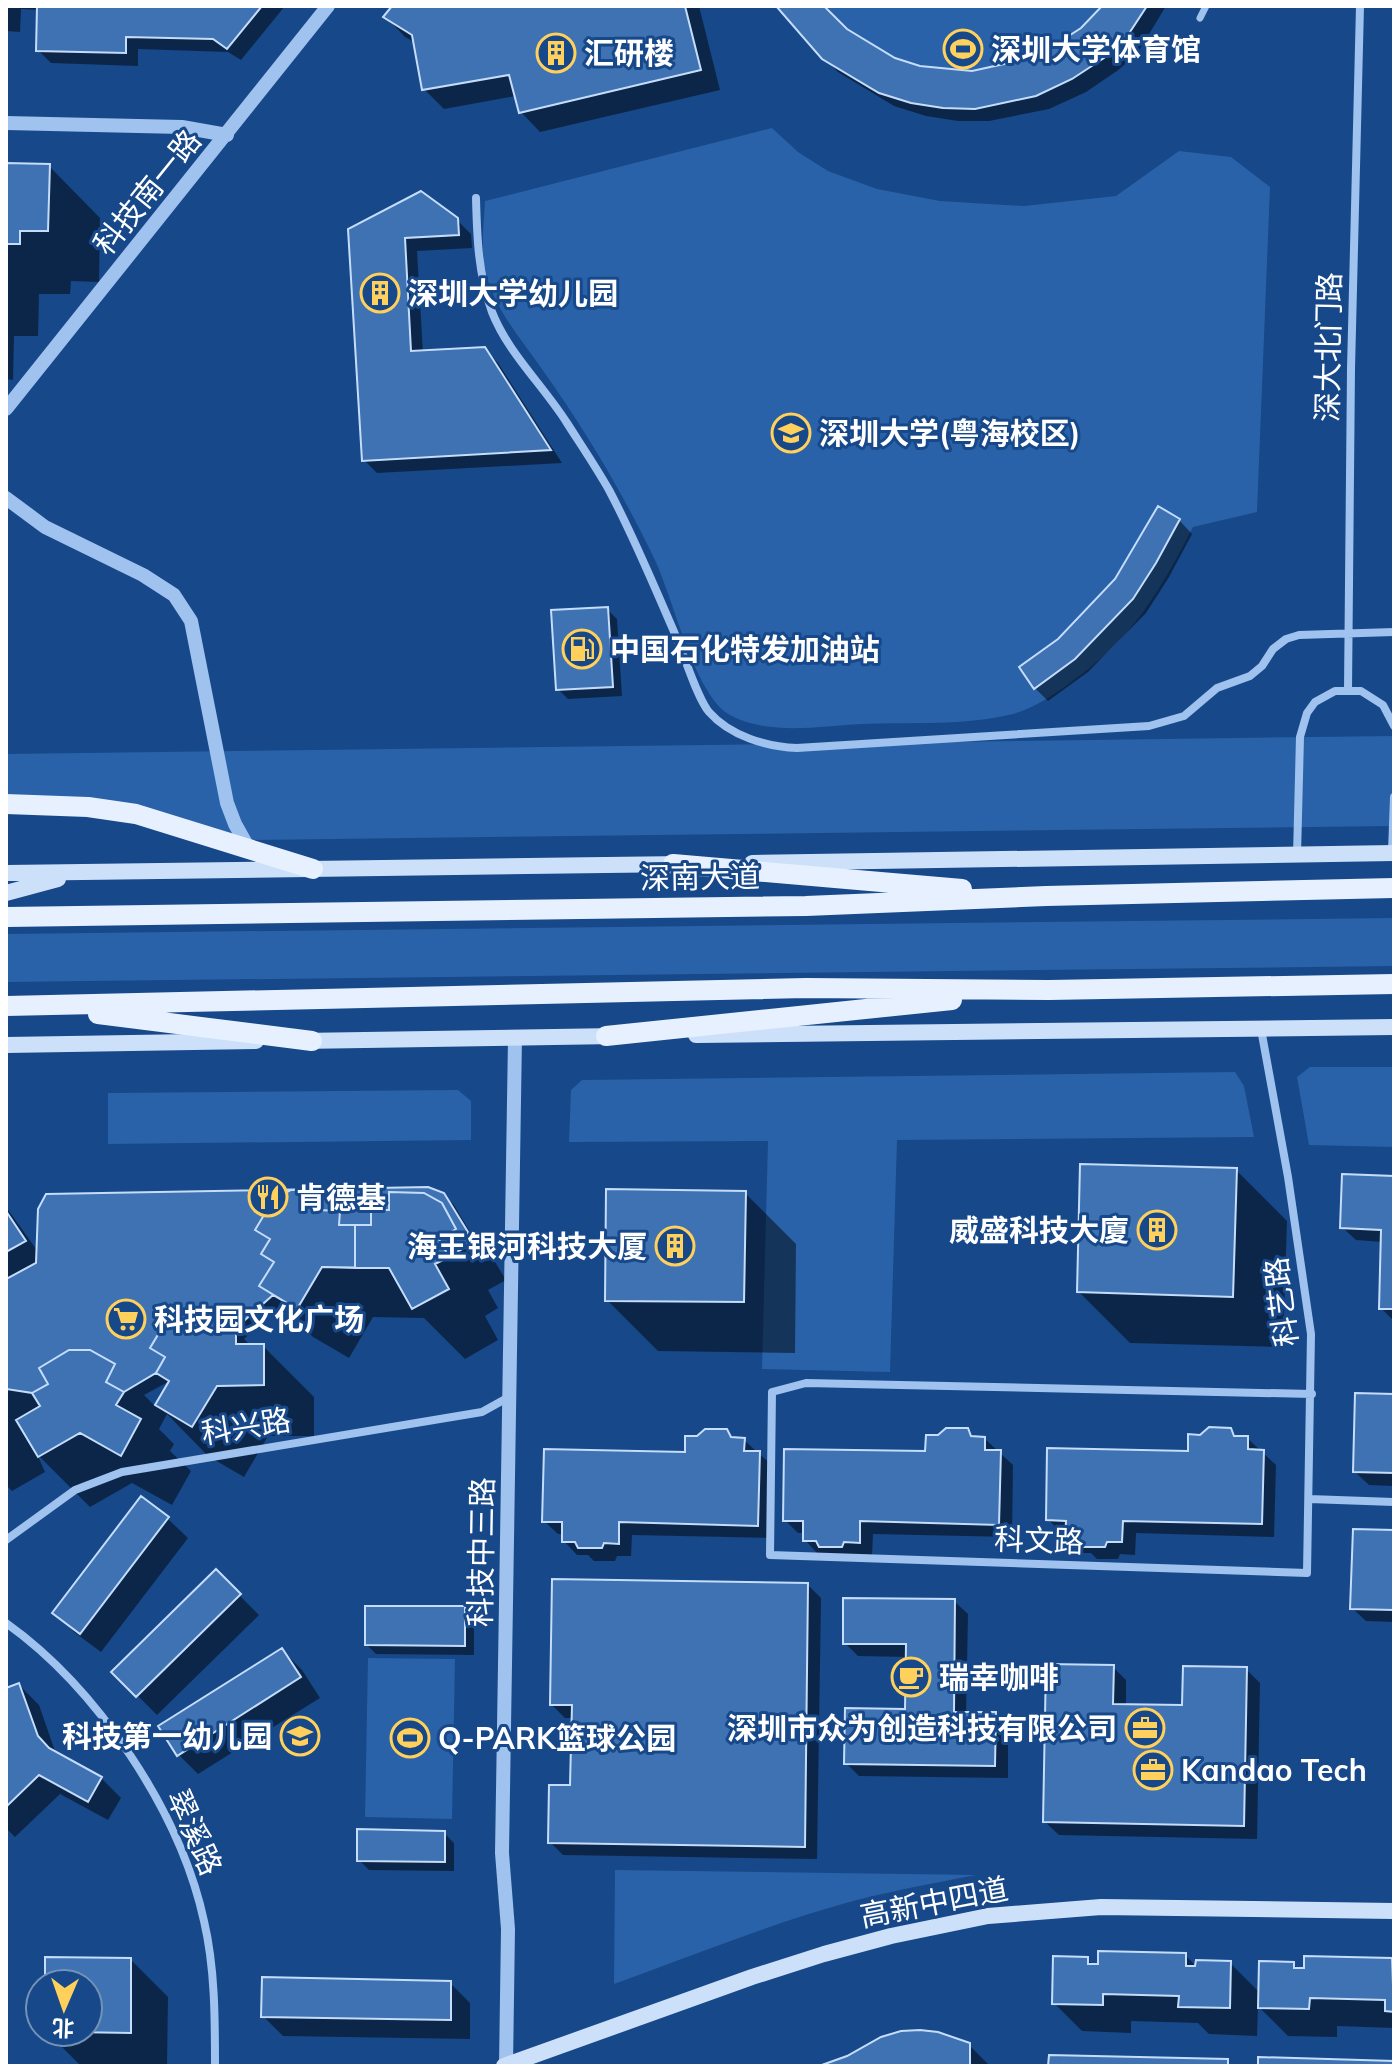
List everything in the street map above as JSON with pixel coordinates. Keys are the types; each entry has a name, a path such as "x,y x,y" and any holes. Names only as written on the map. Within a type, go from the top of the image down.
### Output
{"main road":[{"path":"6,804 88,807 136,814 313,869"},
{"path":"6,873 1393,853"},
{"path":"673,864 1046,896"},
{"path":"6,893 82,872"},
{"name":"深南大道","path":"6,917 791,906 1394,888"},
{"path":"6,1006 806,988 1049,990 1394,984"},
{"path":"606,1036 1049,990"},
{"path":"27,1005 312,1041"},
{"path":"6,1045 1394,1027"},
{"name":"高新中四道","path":"506,2066 824,1954 891,1936 988,1916 1101,1907 1394,1911"}],"street":[{"name":"科技南一路","path":"6,409 328,6"},
{"path":"1200,18 1206,6"},
{"name":"深大北门路","path":"1348,690 1351,369 1360,6"},
{"path":"6,123 182,127 227,135"},
{"path":"476,198 478,260 493,315 508,343 549,393 608,488 692,672 698,695 709,712 729,728 752,739 777,747 797,748 1149,726 1184,716 1217,688 1250,676 1286,639 1299,635 1394,632"},
{"path":"6,498 45,527 143,575 174,595 191,621 225,793 235,824 249,849"},
{"path":"1297,855 1302,725 1315,702 1335,691 1348,690 1373,697 1383,705 1394,726"},
{"path":"1393,853 1394,797"},
{"name":"科艺路","path":"1261,1029 1288,1177 1311,1334 1307,1573"},
{"name":"科技中三路","path":"506,2066 508,1929 502,1853 515,1038"},
{"name":"科文路","path":"1307,1573 770,1555 772,1392 806,1383 1312,1394"},
{"name":"科兴路","path":"6,1540 75,1490 122,1472 482,1412 509,1397"},
{"path":"1309,1499 1394,1502"},
{"name":"翠溪路","path":"6,1623 71,1679 98,1710 148,1784 170,1827 191,1876 204,1919 215,2005 215,2066"}],"shaded area":[{"name":"深圳大学体育馆","path":"776,6 1147,6 1124,37 1096,62 1064,83 1028,98 991,106 952,109 914,104 878,92 848,76 821,56"},
{"path":"772,128 798,152 828,171 877,189 940,201 1024,206 1116,196 1179,151 1231,157 1270,187 1257,512 1193,527 1156,594 1111,649 1058,692 1029,708 976,720 794,728 761,726 730,715 705,687 660,572 615,484 574,416 510,325 490,287 483,255 485,201"},
{"path":"1394,736 1394,826 246,840 49,797 6,794 6,754"},
{"path":"1394,918 1394,966 6,982 6,934"},
{"path":"1310,1067 1394,1067 1394,1147 1309,1145 1297,1077"},
{"path":"1235,1072 1244,1086 1254,1137 897,1140 890,1372 762,1369 768,1141 569,1142 571,1090 582,1080"},
{"path":"458,1090 471,1101 471,1140 108,1144 108,1093"},
{"name":"Q-PARK篮球公园","path":"368,1658 455,1659 452,1819 365,1817"},
{"path":"615,1870 976,1875 873,1896 810,1914 614,1984"}],"building":[{"path":"37,6 262,6 227,49 213,39 126,37 126,53 36,51"},
{"name":"汇研楼","path":"392,6 685,6 701,70 519,113 509,75 422,90 412,35 383,17"},
{"path":"776,6 824,6 847,29 895,58 920,66 972,71 1022,60 1053,46 1081,28 1102,6 1147,6 1124,41 1072,79 1036,96 975,109 911,103 879,93 822,59"},
{"path":"6,163 50,164 48,231 20,231 20,244 6,244"},
{"name":"深圳大学幼儿园","path":"421,191 458,218 459,235 405,238 411,351 485,347 551,450 362,461 348,229"},
{"path":"1158,506 1180,519 1133,599 1075,659 1034,689 1019,667 1058,639 1115,579"},
{"name":"中国石化特发加油站","path":"608,607 613,687 556,690 551,610"},
{"name":"威盛科技大廈","path":"1080,1164 1237,1168 1233,1297 1077,1292"},
{"path":"1342,1174 1394,1176 1394,1309 1379,1309 1381,1230 1340,1228"},
{"name":"科技园文化广场","path":"428,1187 444,1193 468,1232 468,1246 435,1264 449,1289 412,1309 389,1268 322,1267 297,1309 273,1295 236,1328 236,1344 264,1344 264,1385 217,1386 192,1427 155,1405 169,1381 156,1373 124,1392 116,1405 141,1419 121,1456 80,1433 38,1457 16,1420 40,1406 32,1393 6,1389 6,1279 36,1263 38,1209 46,1194"},
{"name":"海王银河科技大厦","path":"606,1189 746,1191 744,1302 605,1301"},
{"path":"291,1190 320,1190 319,1210 340,1211 339,1225 355,1225 355,1268 322,1267 297,1309 259,1286 274,1262 261,1254 270,1239 255,1230 273,1200"},
{"path":"389,1192 424,1193 442,1203 456,1229 439,1239 449,1257 435,1264 449,1289 412,1309 389,1268 355,1268 355,1225 371,1225 371,1210 389,1210"},
{"path":"6,1211 26,1241 6,1252"},
{"path":"186,1308 215,1308 215,1328 236,1328 236,1344 264,1344 264,1385 217,1386 192,1427 155,1405 169,1381 156,1373 165,1357 150,1348 168,1318"},
{"path":"69,1350 90,1350 115,1364 106,1382 124,1392 116,1405 141,1419 121,1456 80,1433 38,1457 16,1420 40,1406 32,1393 48,1384 39,1368"},
{"path":"1355,1393 1394,1394 1394,1473 1353,1472"},
{"path":"1209,1427 1231,1428 1234,1436 1248,1436 1248,1449 1264,1450 1262,1524 1123,1521 1122,1542 1107,1542 1105,1547 1082,1547 1079,1541 1065,1541 1066,1521 1046,1520 1047,1448 1188,1451 1188,1434 1200,1435"},
{"path":"946,1428 968,1428 971,1436 985,1437 985,1450 1001,1450 999,1525 860,1521 860,1543 844,1542 842,1547 819,1547 816,1541 803,1541 803,1521 783,1521 784,1449 925,1451 926,1435 938,1435"},
{"path":"705,1429 727,1429 731,1437 745,1438 744,1451 760,1451 758,1526 619,1522 619,1544 604,1543 602,1548 578,1548 575,1542 562,1542 562,1522 542,1522 544,1449 685,1452 685,1436 697,1436"},
{"path":"141,1496 169,1517 80,1634 52,1613"},
{"path":"1353,1529 1394,1530 1394,1610 1350,1609"},
{"path":"216,1569 241,1594 136,1697 111,1672"},
{"path":"552,1579 808,1583 805,1847 548,1843 549,1785 570,1785 572,1705 550,1705"},
{"path":"843,1598 955,1599 954,1712 996,1712 995,1766 844,1764 845,1708 905,1709 906,1644 843,1644"},
{"path":"365,1606 465,1606 465,1646 365,1645"},
{"path":"282,1648 301,1677 177,1756 158,1726"},
{"path":"1046,1664 1114,1665 1113,1704 1182,1705 1183,1666 1247,1667 1244,1826 1043,1822"},
{"path":"19,1683 38,1736 49,1748 102,1777 88,1802 39,1775 6,1807 6,1688"},
{"path":"357,1829 445,1831 445,1862 357,1861"},
{"path":"1098,1951 1186,1953 1186,1966 1195,1966 1196,1960 1231,1961 1230,2008 1178,2007 1179,1996 1103,1994 1103,2005 1052,2004 1053,1956 1088,1957 1088,1964 1098,1964"},
{"path":"1304,1956 1392,1958 1394,2012 1385,2011 1385,2000 1310,1998 1309,2009 1258,2008 1259,1961 1294,1962 1294,1968 1304,1968"},
{"path":"45,1957 131,1958 131,2033 104,2033 104,1968 45,1968"},
{"path":"262,1977 451,1981 451,2020 261,2017"},
{"path":"920,2030 938,2032 970,2043 970,2066 819,2066 847,2056 881,2037"},
{"path":"1049,2055 1228,2059 1228,2066 1048,2066"},
{"path":"1258,2057 1394,2061 1394,2066 1258,2066"}],"place":[{"name":"深圳大学体育馆","path":"963,49"},
{"name":"汇研楼","path":"556,53"},
{"name":"深圳大学幼儿园","path":"380,293"},
{"name":"深圳大学(粤海校区)","path":"791,433"},
{"name":"中国石化特发加油站","path":"582,649"},
{"name":"肯德基","path":"268,1197"},
{"name":"威盛科技大廈","path":"1157,1230"},
{"name":"海王银河科技大厦","path":"675,1246"},
{"name":"科技园文化广场","path":"126,1319"},
{"name":"瑞幸咖啡","path":"911,1677"},
{"name":"深圳市众为创造科技有限公司","path":"1145,1728"},
{"name":"科技第一幼儿园","path":"300,1736"},
{"name":"Q-PARK篮球公园","path":"410,1738"},
{"name":"Kandao Tech","path":"1153,1770"}]}
